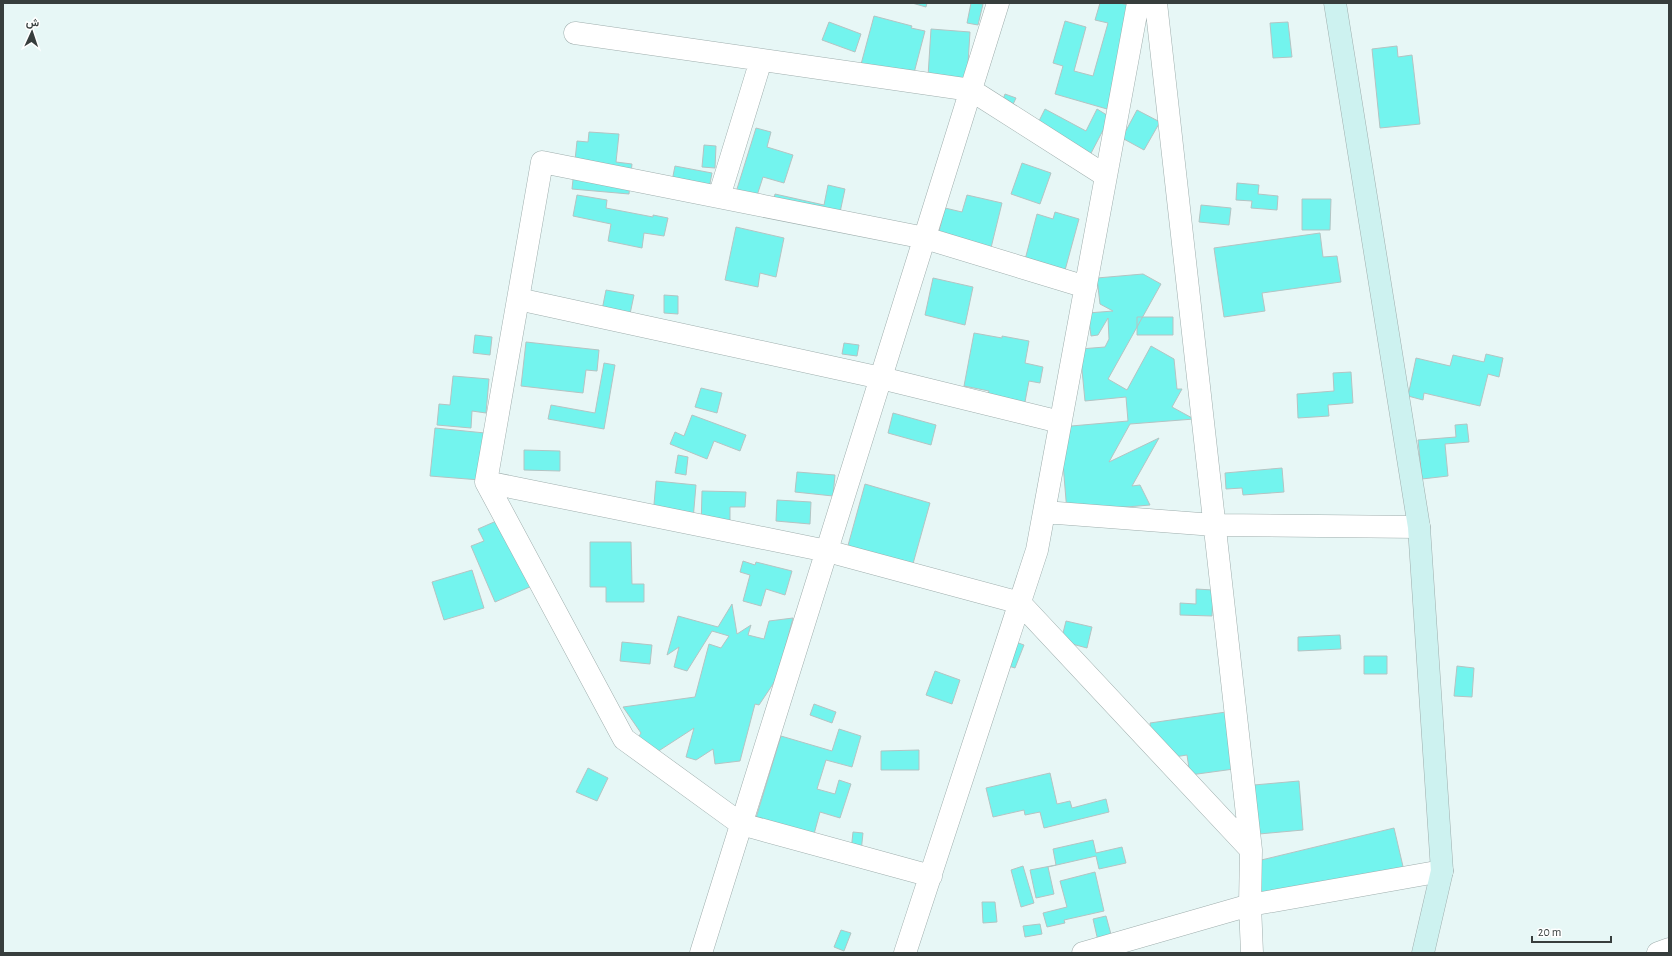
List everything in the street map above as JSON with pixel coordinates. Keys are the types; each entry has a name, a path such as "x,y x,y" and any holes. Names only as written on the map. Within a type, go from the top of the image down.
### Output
{"street":[{"path":"701,953 998,3"},
{"path":"905,953 1037,550 1138,3"},
{"path":"1156,3 1251,850 1250,905 1252,953"},
{"path":"1335,3 1419,527 1442,871 1423,953"},
{"path":"575,33 971,90 1106,176"},
{"path":"719,197 761,60"},
{"path":"931,876 741,824 624,739 486,482 542,162 925,238 1086,287"},
{"path":"518,299 881,378 1060,422"},
{"path":"486,482 827,551 1020,602 1251,850"},
{"path":"1044,512 1214,525 1419,527"},
{"path":"1083,953 1250,905 1442,871"},
{"path":"1658,953 1669,949"}],"building":[{"path":"912,3 927,3 926,7"},
{"path":"971,3 983,4 978,25 967,23"},
{"path":"1100,3 1120,3 1136,7 1107,109 1055,94 1063,66 1053,63 1065,21 1086,27 1074,71 1093,76 1108,23 1095,20"},
{"path":"874,16 925,31 914,73 860,68"},
{"path":"829,22 861,34 855,52 822,40"},
{"path":"1288,22 1292,57 1273,58 1270,23"},
{"path":"931,29 970,32 966,95 927,92"},
{"path":"1397,46 1398,57 1412,55 1420,124 1380,128 1372,49"},
{"path":"1005,94 1016,98 1009,113 999,109"},
{"path":"1045,109 1086,131 1097,109 1110,117 1089,157 1035,129"},
{"path":"1137,110 1160,122 1144,150 1122,138"},
{"path":"756,128 771,132 767,147 793,155 784,183 763,177 752,211 732,205"},
{"path":"589,132 619,134 616,162 632,164 629,194 572,189 577,141 588,142"},
{"path":"704,145 716,146 715,168 702,167"},
{"path":"1022,163 1051,173 1040,204 1011,194"},
{"path":"675,166 712,173 707,199 670,191"},
{"path":"1237,183 1259,185 1258,194 1278,196 1277,210 1251,208 1252,201 1236,200"},
{"path":"828,185 845,189 836,231 770,216 775,194 824,205"},
{"path":"577,195 607,200 606,208 653,217 653,215 668,218 664,236 644,233 642,248 608,241 611,224 573,216"},
{"path":"967,195 1002,203 988,260 935,247 945,208 962,212"},
{"path":"1302,199 1331,199 1330,230 1302,230"},
{"path":"1201,205 1231,208 1229,225 1199,222"},
{"path":"1055,212 1079,219 1061,285 1021,275 1037,214 1053,219"},
{"path":"736,227 784,238 776,277 760,273 758,287 725,280"},
{"path":"1320,233 1323,257 1337,256 1341,282 1262,293 1265,311 1224,317 1214,248"},
{"path":"1143,274 1161,284 1108,379 1127,390 1151,346 1174,359 1177,389 1182,389 1172,407 1194,419 1130,424 1109,462 1159,438 1132,486 1140,485 1150,505 1067,512 1060,427 1128,421 1126,397 1085,401 1080,349 1105,347 1109,339 1108,318 1098,335 1091,336 1088,313 1113,311 1100,304 1097,278"},
{"path":"933,278 973,287 965,325 925,315"},
{"path":"606,290 634,295 626,333 601,315"},
{"path":"664,295 678,296 678,314 664,313"},
{"path":"1137,317 1173,317 1173,335 1137,335"},
{"path":"974,333 1029,341 1025,363 1043,367 1040,383 1029,381 1024,407 987,400 989,391 964,386"},
{"path":"475,335 492,337 490,355 473,353"},
{"path":"526,342 599,350 597,371 586,370 583,393 521,386"},
{"path":"844,343 859,345 857,356 842,354"},
{"path":"1486,354 1503,358 1499,377 1488,374 1480,406 1424,393 1423,400 1408,396 1416,358 1450,366 1453,355 1484,362"},
{"path":"604,363 615,365 604,429 548,419 551,405 595,413"},
{"path":"1351,372 1353,403 1328,405 1329,416 1298,418 1297,394 1334,391 1333,373"},
{"path":"453,376 489,379 486,413 472,411 471,428 437,425 439,404 450,405"},
{"path":"701,388 722,393 717,413 695,407"},
{"path":"893,413 936,425 931,445 888,433"},
{"path":"692,415 746,435 740,451 714,441 707,459 670,444 675,432 684,436"},
{"path":"1467,424 1469,442 1445,444 1448,476 1422,479 1418,440 1456,437 1455,425"},
{"path":"435,428 485,433 480,480 430,476"},
{"path":"524,450 560,451 560,471 524,470"},
{"path":"678,455 688,457 686,475 675,473"},
{"path":"1282,468 1284,492 1243,495 1242,488 1226,489 1225,473"},
{"path":"797,472 835,475 833,496 795,492"},
{"path":"656,481 696,485 693,520 653,516"},
{"path":"865,484 930,503 909,578 844,560"},
{"path":"702,491 746,492 745,507 730,507 730,529 701,529"},
{"path":"777,500 811,502 810,524 776,521"},
{"path":"510,515 539,583 495,602 471,546 484,541 478,529"},
{"path":"590,542 631,542 632,584 644,584 644,602 606,602 606,587 590,587"},
{"path":"743,561 755,565 756,562 792,571 785,595 766,589 761,606 743,601 750,575 740,572"},
{"path":"472,570 484,608 444,620 432,582"},
{"path":"1196,589 1213,590 1212,616 1180,615 1180,603 1196,604"},
{"path":"732,604 737,634 751,625 748,635 764,639 769,621 793,618 777,678 759,705 755,704 740,761 715,764 713,749 696,760 686,757 694,728 657,752 633,746 641,733 623,707 695,697 709,644 721,648 729,636 712,631 687,671 674,667 679,647 667,655 678,616 718,627"},
{"path":"1066,621 1092,627 1087,648 1061,641"},
{"path":"1340,635 1341,649 1298,651 1298,637"},
{"path":"1013,641 1024,645 1015,668 1005,665"},
{"path":"622,642 652,645 650,664 620,661"},
{"path":"1364,656 1387,656 1387,674 1364,674"},
{"path":"1457,666 1474,668 1472,697 1454,696"},
{"path":"935,671 960,680 952,704 926,695"},
{"path":"814,704 836,712 832,723 810,715"},
{"path":"1226,712 1234,769 1190,775 1187,755 1155,760 1150,723"},
{"path":"839,729 861,736 852,767 826,760 817,789 835,794 839,780 851,784 840,818 820,812 814,834 752,831 781,736 832,751"},
{"path":"919,750 919,770 881,770 881,751"},
{"path":"588,768 608,778 597,801 576,792"},
{"path":"1050,773 1057,804 1070,801 1072,808 1106,799 1109,812 1044,828 1040,812 1025,815 1024,810 993,817 986,788"},
{"path":"1299,781 1303,830 1259,834 1254,785"},
{"path":"1394,828 1405,875 1264,909 1253,862"},
{"path":"853,832 863,833 861,852 851,851"},
{"path":"1093,840 1096,853 1122,847 1126,863 1099,869 1096,856 1048,867 1054,894 1036,898 1030,870 1056,865 1053,849"},
{"path":"1023,866 1034,903 1021,907 1011,870"},
{"path":"1095,872 1104,911 1064,920 1065,923 1047,927 1043,913 1067,907 1060,881"},
{"path":"982,902 995,902 997,922 983,923"},
{"path":"1106,916 1112,938 1098,941 1093,919"},
{"path":"1040,924 1042,934 1025,937 1023,926"},
{"path":"841,930 851,933 844,951 834,947"}]}
